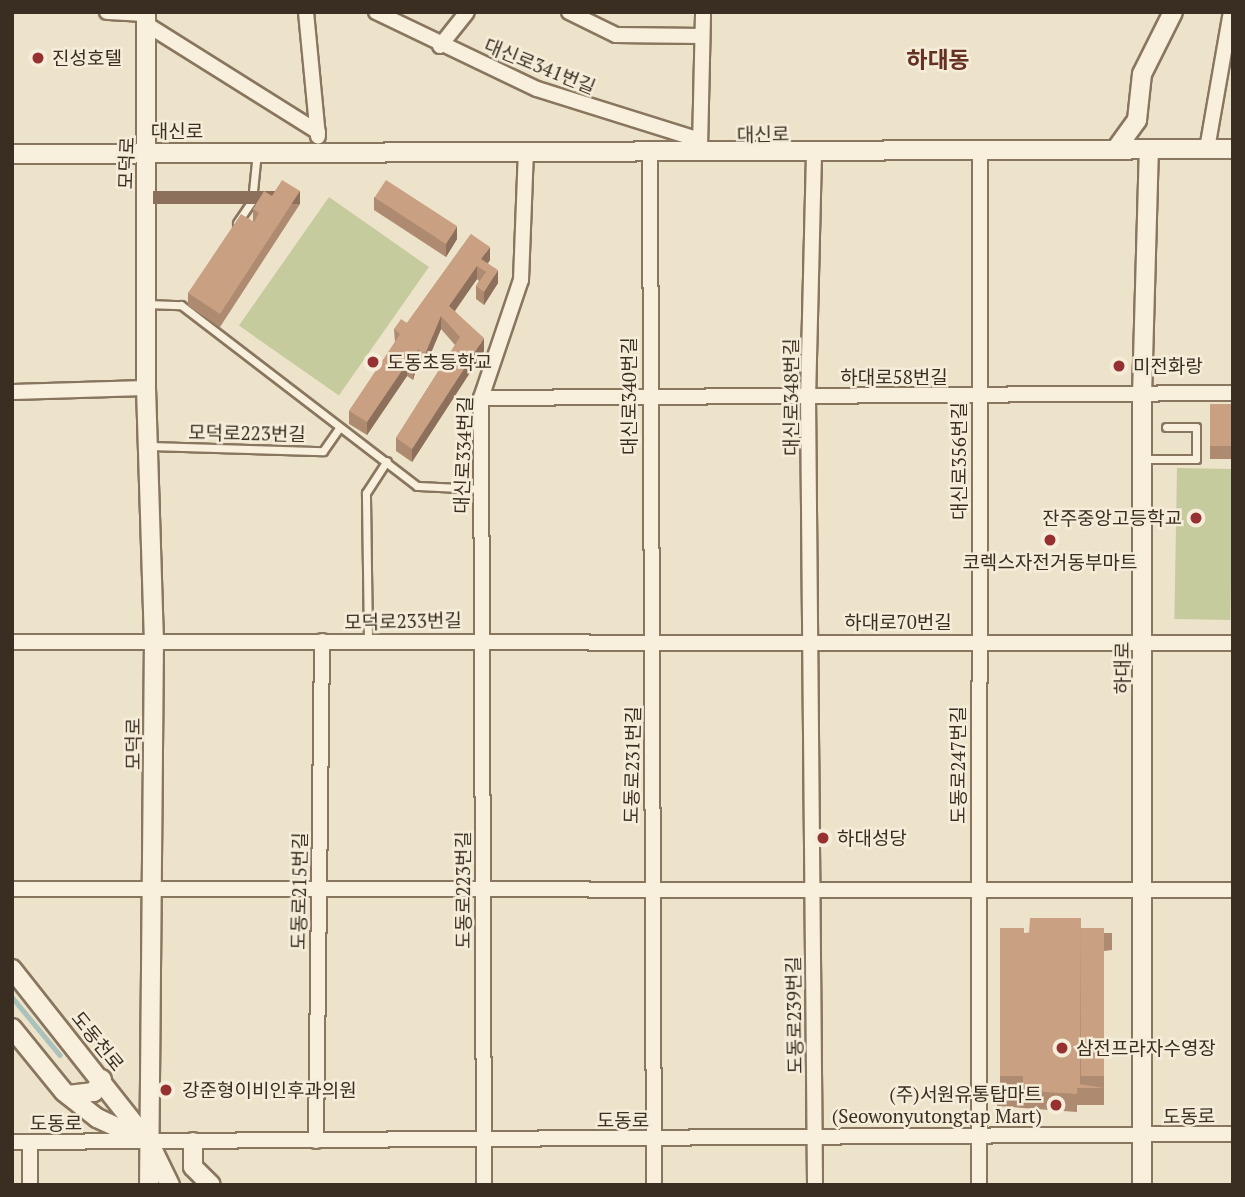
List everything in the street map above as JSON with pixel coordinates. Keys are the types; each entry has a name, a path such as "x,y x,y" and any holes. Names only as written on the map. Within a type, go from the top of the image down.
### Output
{"street":[{"path":"107,12 146,17 318,132"},
{"path":"306,12 320,151"},
{"name":"대신로341번길","path":"376,12 440,46 549,93 700,147"},
{"path":"440,46 467,12"},
{"path":"569,12 616,35 702,36"},
{"path":"700,147 703,12"},
{"path":"1115,149 1137,120 1142,74 1173,12"},
{"path":"1207,149 1231,12"},
{"name":"모덕로","path":"146,17 146,388 154,639 154,887 149,1185"},
{"name":"대신로","path":"12,154 320,151 650,154 700,147 814,154 1233,149"},
{"name":"대신로334번길","path":"480,640 481,398 521,280 526,152"},
{"name":"하대로","path":"1142,1185 1142,396 1149,152"},
{"name":"대신로340번길","path":"650,154 646,398 652,638"},
{"name":"대신로348번길","path":"812,641 808,396 814,154"},
{"name":"대신로356번길","path":"979,642 980,154"},
{"path":"12,392 146,388"},
{"name":"하대로58번길","path":"481,398 1142,396 1233,393"},
{"name":"하대로70번길","path":"652,638 1233,643"},
{"name":"모덕로233번길","path":"12,642 154,639 368,641 652,638"},
{"name":"도동로231번길","path":"652,638 650,892 653,1185"},
{"name":"도동로223번길","path":"480,640 484,1185"},
{"name":"도동로215번길","path":"316,1141 322,641"},
{"name":"도동로239번길","path":"812,641 815,1185"},
{"name":"도동로247번길","path":"979,642 979,1185"},
{"path":"12,889 154,887 318,892 1233,890"},
{"name":"도동천로","path":"12,969 102,1079 149,1142 170,1185"},
{"path":"12,1028 68,1095 97,1118 149,1142"},
{"path":"68,1095 94,1092 102,1079"},
{"name":"도동로","path":"12,1142 815,1139 979,1133 1233,1135"},
{"path":"30,1142 30,1185"},
{"path":"194,1142 193,1167 205,1184"}],"lane":[{"path":"231,232 252,201 257,152"},
{"path":"181,305 188,295"},
{"path":"145,304 181,305 417,486 481,489"},
{"name":"모덕로223번길","path":"147,446 323,451 340,426"},
{"path":"1142,459 1196,459 1196,427 1166,426"},
{"path":"368,641 366,494 387,461"}],"green space":[{"path":"329,197 429,267 339,396 239,326"},
{"path":"1177,468 1233,469 1230,620 1174,619"}],"building":[{"path":"282,180 300,191 220,314 188,293 241,214 254,222 259,213 253,209 264,191 272,196"},
{"path":"386,180 457,226 446,244 375,198"},
{"path":"471,234 490,247 481,259 498,270 484,292 476,286 486,272 477,266 449,306 484,338 412,449 396,438 460,337 441,316 425,354 418,349 413,367 407,363 367,422 349,411 400,334 394,329 401,319 407,323"},
{"path":"1210,404 1233,404 1233,446 1210,446"},
{"path":"1030,918 1081,918 1080,1084 1104,1088 1077,1088 1077,1094 997,1089 997,1084 1023,1084 1024,933 1029,933"},
{"path":"1000,928 1024,928 1024,1076 1000,1076"},
{"path":"1081,928 1104,928 1104,1076 1081,1076"}],"waterway":[{"path":"12,997 60,1055"}],"place":[{"name":"진성호텔","path":"38,58"},
{"name":"도동초등학교","path":"373,362"},
{"name":"미전화랑","path":"1119,366"},
{"name":"잔주중앙고등학교","path":"1196,518"},
{"name":"코렉스자전거동부마트","path":"1050,540"},
{"name":"하대성당","path":"823,838"},
{"name":"삼전프라자수영장","path":"1062,1048"},
{"name":"강준형이비인후과의원","path":"166,1090"},
{"name":"(주)서원유통탑마트 (Seowonyutongtap Mart)","path":"1056,1105"}],"district":[{"name":"하대동","path":"938,60"}]}
